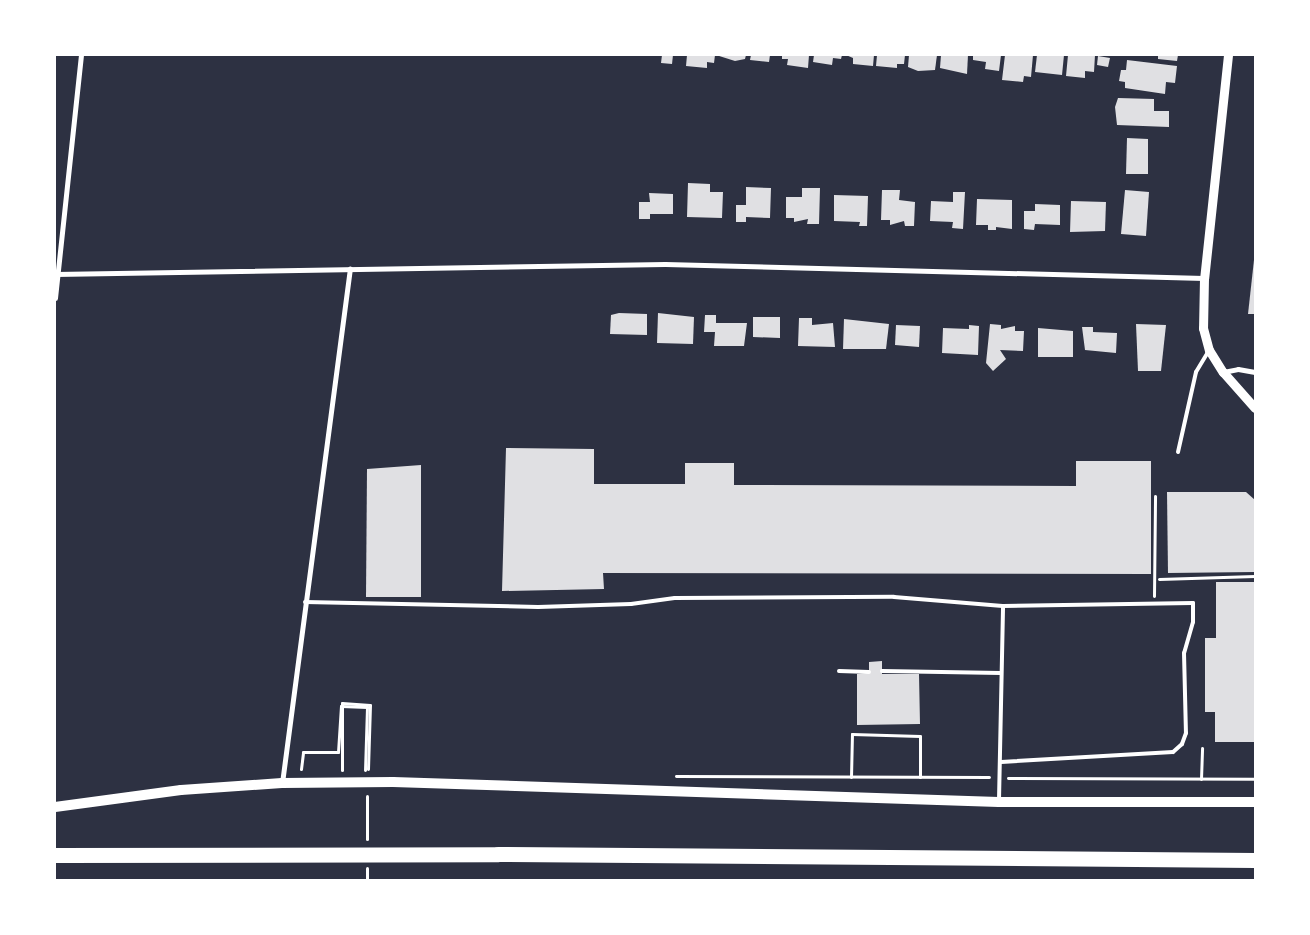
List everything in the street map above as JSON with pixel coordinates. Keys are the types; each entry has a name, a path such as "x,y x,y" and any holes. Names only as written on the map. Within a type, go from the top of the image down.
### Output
{"highway":[{"path":"55,855 498,854 1255,860"}],"main road":[{"path":"55,807 181,790 282,783 393,782 999,802 1255,802"}],"street":[{"path":"55,298 81,55"},
{"path":"1228,55 1204,278 1203,328 1209,350 1224,372 1255,408"},
{"path":"57,274 665,264 1204,278"},
{"path":"282,783 350,268"},
{"path":"1224,372 1238,369 1255,372"}],"lane":[{"path":"1178,452 1196,372 1209,350"},
{"path":"305,602 538,607 631,604 674,598 894,597 1003,606 1193,603 1193,622 1184,653 1186,733 1182,744 1174,752 1001,762"},
{"path":"999,802 1003,606"},
{"path":"839,671 869,672"},
{"path":"882,671 1001,673"}],"path":[{"path":"1154,604 1155,496"},
{"path":"1159,579 1255,576"},
{"path":"342,780 342,703 370,705 368,772"},
{"path":"301,774 303,752 338,752 341,706 367,707 365,780"},
{"path":"851,777 852,734 920,736 920,777"},
{"path":"1200,778 1202,748"},
{"path":"367,792 367,801"}],"building":[{"path":"662,55 673,55 672,64 661,63"},
{"path":"687,55 715,55 714,63 707,62 707,68 686,66"},
{"path":"716,55 746,55 745,59 735,61"},
{"path":"751,55 770,55 769,62 750,60"},
{"path":"782,55 809,55 808,68 787,65 788,59 782,59"},
{"path":"814,55 842,55 841,59 833,58 832,65 813,62"},
{"path":"846,55 874,55 873,66 853,64 853,58"},
{"path":"877,55 905,55 904,64 897,64 897,68 876,66"},
{"path":"909,55 937,55 935,70 918,71 908,67"},
{"path":"941,55 968,55 967,74 940,68"},
{"path":"973,55 1001,55 999,71 985,69 986,62 973,60"},
{"path":"1005,55 1033,55 1031,77 1024,76 1023,82 1002,80"},
{"path":"1037,55 1064,55 1062,75 1035,72"},
{"path":"1068,55 1095,55 1094,72 1085,71 1085,78 1066,76"},
{"path":"1158,55 1178,55 1177,61 1158,59"},
{"path":"1098,56 1110,58 1108,67 1097,65"},
{"path":"1127,60 1177,66 1175,83 1166,82 1165,94 1125,88 1125,82 1119,81 1121,70 1126,70"},
{"path":"1118,98 1154,99 1154,111 1169,111 1169,127 1117,125 1115,107"},
{"path":"1127,138 1148,139 1148,174 1126,174"},
{"path":"688,183 710,184 710,192 723,192 722,218 687,217"},
{"path":"746,187 771,188 770,218 746,217 746,222 736,222 736,205 746,205"},
{"path":"802,188 820,188 819,224 807,224 808,219 794,222 794,218 786,218 786,197 802,197"},
{"path":"882,190 900,190 899,200 915,202 914,226 905,226 904,221 890,225 890,220 881,220"},
{"path":"1125,190 1149,192 1146,236 1121,234"},
{"path":"953,192 965,192 963,229 952,228 953,222 930,221 931,201 953,202"},
{"path":"649,193 673,194 673,214 650,214 650,219 639,219 639,202 650,202"},
{"path":"834,195 868,196 867,226 859,226 860,222 834,221"},
{"path":"977,199 1012,200 1012,229 996,227 996,230 988,230 988,225 976,225"},
{"path":"1071,201 1106,202 1105,231 1070,232"},
{"path":"1035,204 1060,205 1060,225 1035,224 1034,230 1024,229 1024,211 1035,211"},
{"path":"1254,260 1255,314 1248,314"},
{"path":"619,313 647,314 647,335 610,334 611,315"},
{"path":"658,313 694,317 693,344 657,343"},
{"path":"705,315 716,315 716,323 747,323 744,346 714,346 715,332 704,332"},
{"path":"753,317 780,317 780,338 753,337"},
{"path":"799,318 812,318 812,325 833,323 835,347 798,346"},
{"path":"844,319 889,324 886,349 843,349"},
{"path":"990,324 1001,325 1001,329 1015,326 1015,331 1024,331 1023,351 1000,350 1006,359 993,371 986,363"},
{"path":"1136,324 1166,325 1161,371 1138,371"},
{"path":"896,325 920,326 919,347 895,345"},
{"path":"969,325 979,326 978,355 942,353 943,328 969,329"},
{"path":"1082,327 1093,327 1093,332 1117,333 1116,353 1085,350"},
{"path":"1038,328 1073,331 1073,357 1038,357"},
{"path":"506,448 594,449 594,484 685,484 685,463 734,463 734,485 1076,486 1076,461 1151,461 1151,574 603,573 604,589 502,591"},
{"path":"421,465 421,597 366,597 367,469"},
{"path":"1167,492 1246,492 1255,500 1255,572 1168,573"},
{"path":"1216,582 1255,582 1255,742 1215,742 1215,712 1205,712 1205,638 1216,638"},
{"path":"882,661 882,674 919,674 920,724 857,725 857,674 869,673 869,662"}]}
